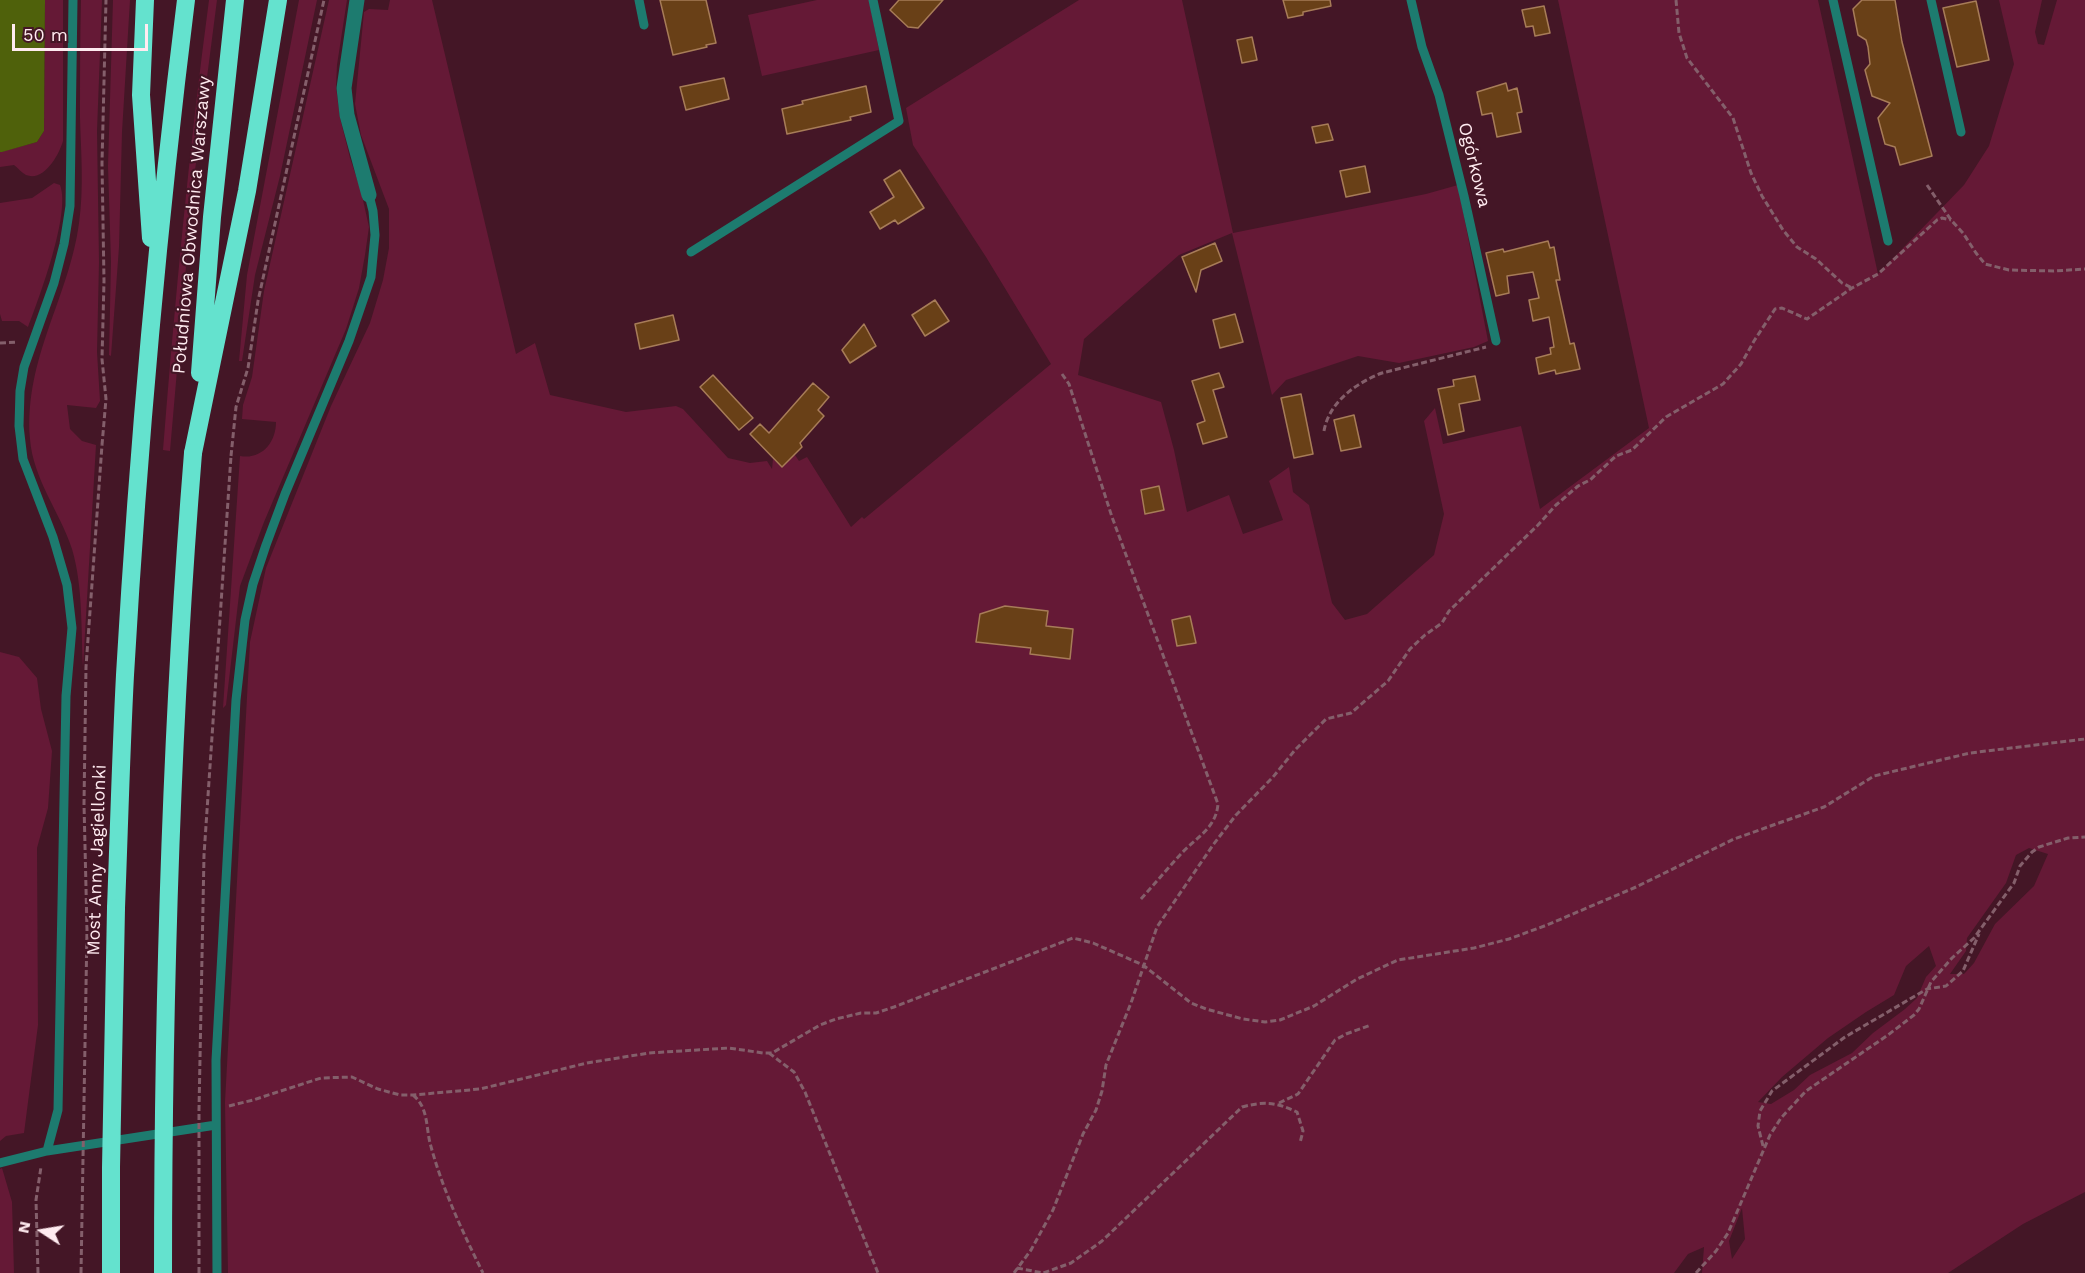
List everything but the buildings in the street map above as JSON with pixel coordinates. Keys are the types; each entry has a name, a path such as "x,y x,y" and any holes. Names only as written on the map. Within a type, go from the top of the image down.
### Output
{"highway":[{"path":"145,0 141,95 155,285"},
{"name":"Południowa Obwodnica Warszawy","path":"141,448 155,285 186,0"},
{"name":"Południowa Obwodnica Warszawy","path":"193,453 212,217 235,0"},
{"path":"163,1273 164,1045 171,820 193,453 247,191 278,0"},
{"name":"Most Anny Jagiellonki","path":"111,1273 111,1132 116,908 125,675 141,448"}],"street":[{"path":"357,0 344,88 347,115 369,195"}],"lane":[{"path":"47,1151 58,1110 66,696 72,628 67,585 53,537 23,459 18,426 24,367 54,283 64,244 70,206 73,0"},
{"path":"639,0 644,25"},
{"path":"691,252 899,121 873,0"},
{"name":"Ogórkowa","path":"1411,0 1422,47 1439,95 1462,185 1496,341"},
{"path":"1833,0 1887,241"},
{"path":"1931,0 1961,132"},
{"path":"217,1273 216,1060 236,700 245,620 253,584 266,545 349,341 371,277 375,235 369,195"},
{"path":"0,1163 47,1151 216,1125"}],"path":[{"path":"81,1273 87,930 84,804 86,668 106,399 102,359 105,281 102,164 106,0"},
{"path":"199,1273 199,1110 204,855 231,456 236,407 248,368 258,301 324,0"},
{"path":"1676,0 1678,33 1687,58 1733,118 1751,173 1762,196 1783,230 1797,247 1816,259 1842,283 1852,288"},
{"path":"1927,185 1985,264 1995,268 2054,272 2085,269"},
{"path":"1014,1273 1053,1210 1083,1134 1096,1110 1106,1065 1157,927 1212,845 1236,815 1326,719 1351,713 1388,681 1410,649 1442,623 1449,611 1556,505 1578,486 1590,480 1616,456 1632,450 1666,417 1723,384 1741,364 1775,309 1782,308 1807,319 1852,288 1878,274 1937,220 1942,218 1951,220"},
{"path":"1324,431 1331,411 1357,385 1368,378 1480,350 1496,341"},
{"path":"0,343 32,342"},
{"path":"1062,374 1069,384 1112,517 1218,804 1217,814 1206,831 1182,852 1139,901"},
{"path":"216,1109 253,1100 321,1078 352,1077 389,1092 413,1095 480,1089 587,1063 649,1053 729,1048 769,1053 828,1022 849,1015 876,1013 894,1007 1073,938 1084,939 1143,965 1191,1003 1206,1009 1243,1020 1265,1022 1280,1020 1314,1006 1357,979 1398,960 1474,948 1509,939 1547,925 1636,887 1734,839 1824,807 1874,776 1970,753 2085,738"},
{"path":"1696,1273 1716,1251 1728,1233 1763,1147 1781,1118 1806,1090 1914,1015 1927,989 1946,965 1974,938 2014,882 2020,866 2032,852 2039,847 2068,838 2085,837"},
{"path":"1763,1147 1758,1126 1760,1110 1772,1091 1845,1037 1927,989 1946,986 1963,971 1982,927"},
{"path":"1279,1103 1298,1094 1335,1040 1371,1025"},
{"path":"769,1053 794,1072 805,1092 878,1273"},
{"path":"413,1095 421,1103 430,1142 447,1193 461,1229 483,1273"},
{"path":"1017,1269 1043,1273 1071,1263 1102,1241 1242,1107 1259,1102 1279,1103 1296,1112 1303,1131 1300,1143"},
{"path":"38,1273 36,1200 39,1174 47,1151"}],"shaded area":[{"path":"0,0 45,0 44,131 37,142 2,152 0,152"},
{"path":"45,0 63,0 63,141 50,166 39,175 33,176 24,174 14,165 0,167 0,152 37,142 44,131"},
{"path":"81,0 102,0 97,131 99,262 97,352 100,401 96,408 67,405 70,429 82,441 96,445 83,667 81,608 76,563 67,535 41,482 30,439 30,410 40,355 74,250 81,210"},
{"path":"113,0 130,0 122,132 119,247 111,356 109,355 111,262 108,166"},
{"path":"209,0 217,0 193,186 170,451 163,450 172,338"},
{"path":"299,0 317,0 280,176 255,275 242,361 239,361 247,275"},
{"path":"329,0 347,0 336,87 340,118 369,227 365,255 359,288 346,329 264,522 240,586 226,705 223,708 240,456 248,457 261,453 273,437 276,422 242,419 243,405 252,377 264,291"},
{"path":"390,0 432,0 516,354 535,343 550,395 626,412 676,406 683,409 728,458 750,463 767,461 772,469 773,459 782,467 791,458 791,449 799,461 807,457 851,527 862,517 864,519 1051,364 986,257 913,145 906,108 1079,0 1182,0 1233,233 1426,194 1458,185 1488,341 1474,347 1399,363 1358,356 1286,380 1272,395 1232,233 1179,255 1084,339 1078,375 1161,402 1187,512 1229,495 1243,534 1283,520 1269,481 1289,467 1293,492 1309,505 1332,603 1345,620 1367,614 1434,555 1444,514 1424,421 1435,408 1443,444 1521,426 1540,509 1649,428 1558,0 1818,0 1878,274 1964,185 1989,146 2014,64 1999,0 2042,0 2035,32 2038,44 2044,45 2057,0 2085,0 2085,1192 2023,1224 1948,1273 1702,1273 1704,1247 1688,1254 1674,1273 228,1273 225,1102 250,642 266,568 331,406 370,323 383,280 389,248 389,209 361,135 355,104 364,12 369,9 388,10","holes":["1159,487 1164,510 1145,514 1141,490","1190,616 1196,642 1177,646 1172,620","2029,848 2048,854 2034,886 1995,924 1974,963 1964,974 1950,974 1966,951 1967,938 2006,883 2016,855","1929,946 1936,966 1926,977 1917,998 1905,1009 1873,1033 1852,1053 1810,1075 1794,1090 1771,1104 1758,1102 1782,1077 1828,1038 1894,995 1906,966","1742,1208 1745,1239 1732,1259 1729,1241"]},
{"path":"817,0 869,0 879,50 762,76 748,15"},
{"path":"54,183 60,185 62,198 58,235 28,327 19,321 2,321 0,314 0,203 32,198"},
{"path":"0,652 19,657 37,678 41,709 52,751 48,808 37,848 38,1025 24,1133 6,1136 0,1141"},
{"path":"2,1168 12,1202 14,1273 0,1273 0,1169"}]}
